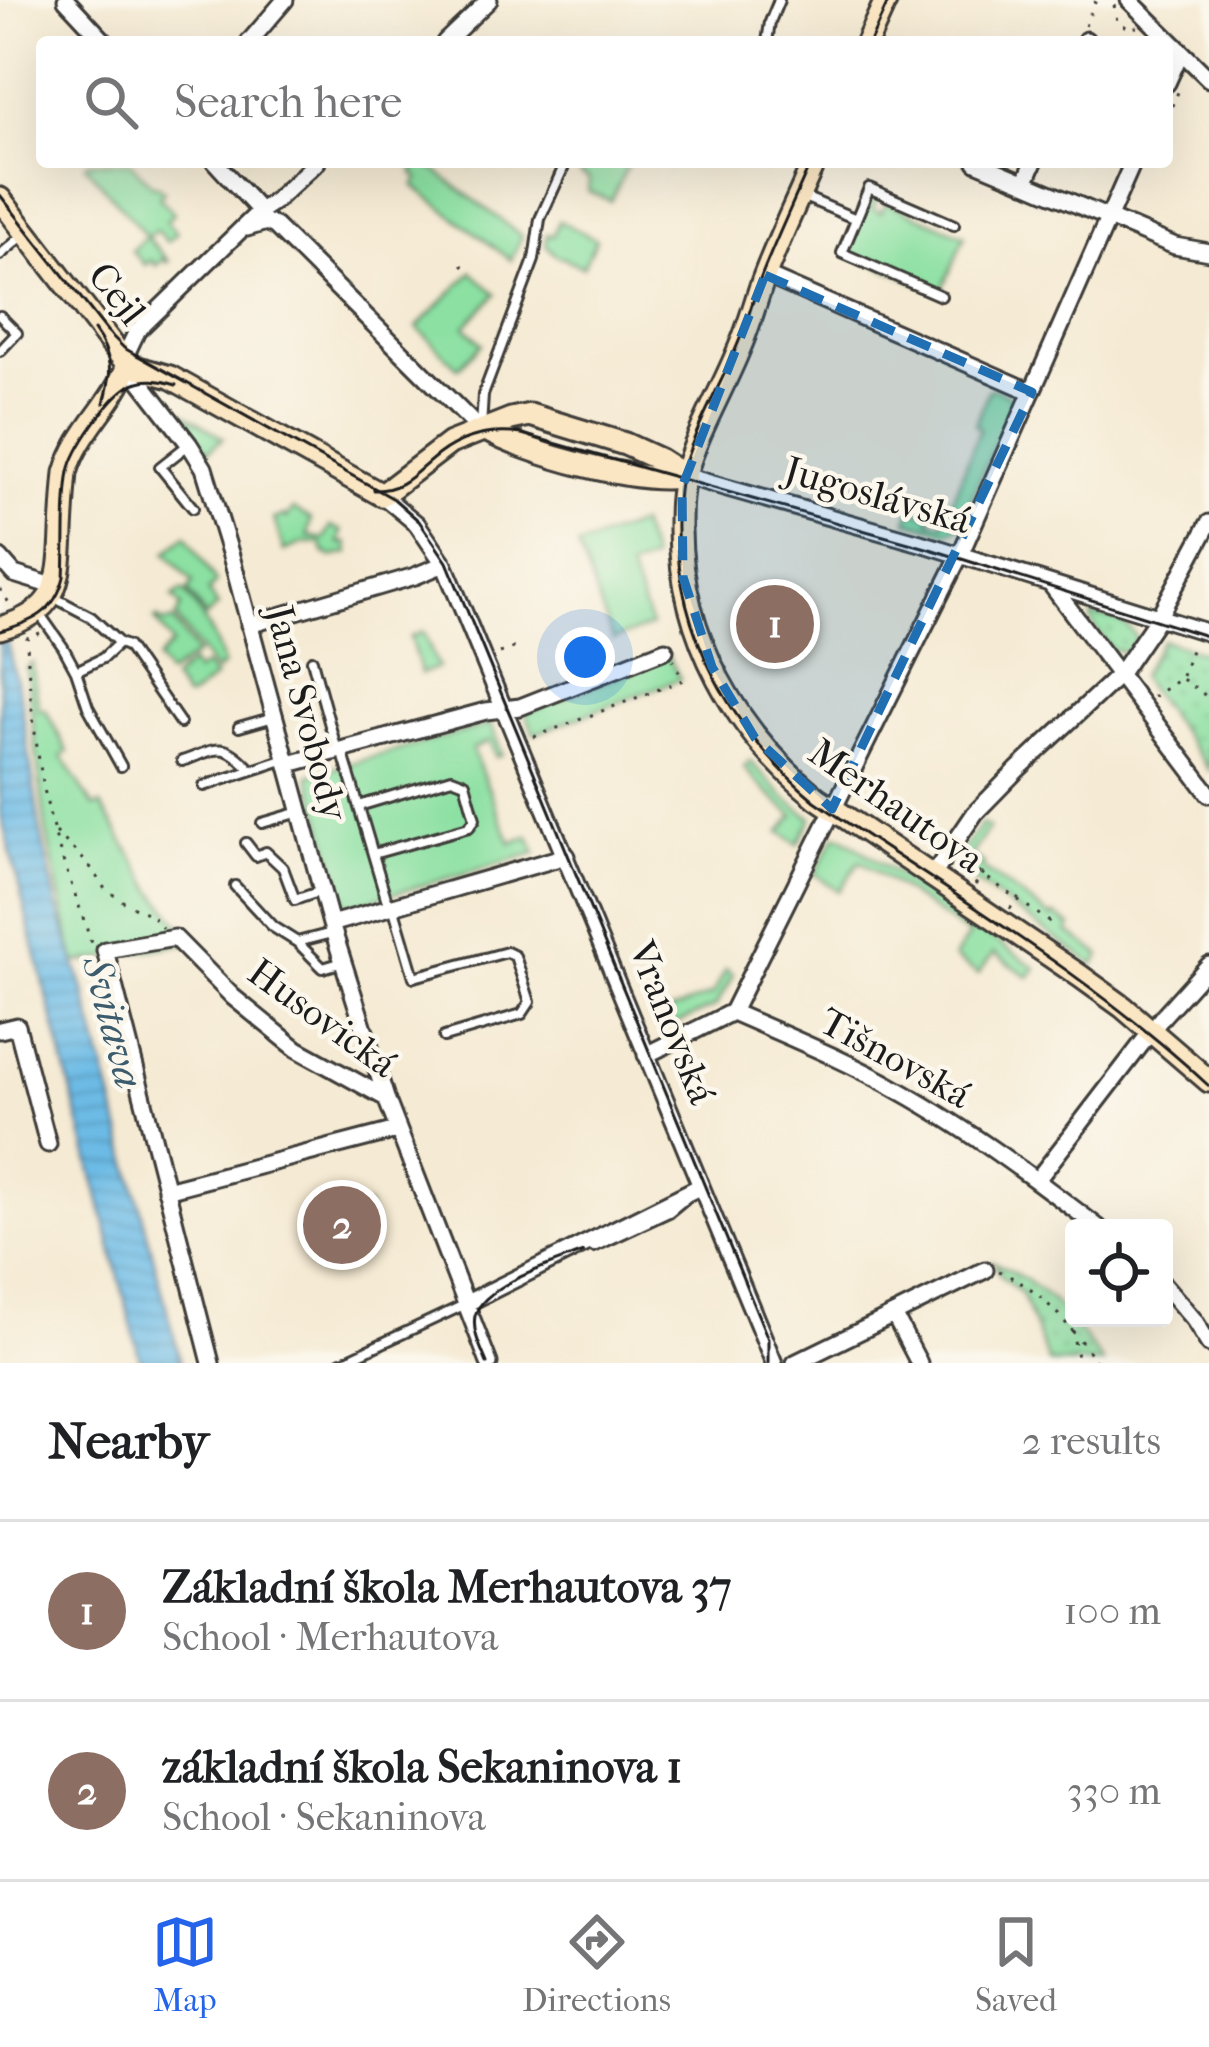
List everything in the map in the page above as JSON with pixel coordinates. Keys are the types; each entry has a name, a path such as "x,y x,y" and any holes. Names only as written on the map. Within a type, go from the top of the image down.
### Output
{"street":[{"path":"66,0 99,36"},
{"path":"254,36 285,0"},
{"path":"451,36 489,0"},
{"path":"870,36 886,0"},
{"path":"1122,2 1162,36"},
{"path":"1173,45 1209,80"},
{"path":"1173,70 1181,52"},
{"path":"221,168 260,211"},
{"path":"128,364 136,331 310,168"},
{"name":"Merhautova","path":"811,168 685,476 680,508 683,578 692,620 706,653 755,738 792,778 1070,969 1209,1081"},
{"path":"990,168 1175,246 1209,252"},
{"path":"1025,183 1031,168"},
{"path":"646,1055 732,1012 960,555 1129,168"},
{"name":"Cejl","path":"0,199 128,364 117,391 69,463 61,564 48,598"},
{"path":"241,232 260,223 275,226 483,430"},
{"path":"765,275 1031,392"},
{"name":"Jana Svobody","path":"128,364 204,468 332,928 386,1098"},
{"name":"Vranovská","path":"128,364 170,376 382,495 409,514 429,537 505,709 697,1188 774,1363"},
{"name":"Jugoslávská","path":"382,495 458,438 530,415 625,444 685,476 1209,633"},
{"name":"Jugoslávská","path":"483,430 615,473 659,479 685,476"},
{"path":"934,875 975,813 1119,675 1209,524"},
{"path":"0,558 48,598 12,623"},
{"path":"249,625 444,564"},
{"path":"1050,584 1209,794"},
{"path":"288,761 531,704 665,650"},
{"path":"332,928 566,856"},
{"name":"Husovická","path":"166,1190 105,950 175,938 233,997 297,1048 386,1098 489,1363"},
{"path":"1037,1180 1151,1030 1209,965"},
{"name":"Tišnovská","path":"732,1012 902,1092 1037,1180 1087,1219"},
{"path":"9,1028 49,1144"},
{"path":"211,1363 166,1190 397,1130"},
{"path":"467,1303 697,1188"},
{"path":"795,1363 985,1270"},
{"path":"1173,1296 1209,1344"},
{"path":"894,1315 919,1363"}],"lane":[{"path":"768,36 779,0"},
{"path":"483,430 483,394 534,260 540,219 563,168"},
{"path":"940,296 842,253 869,188 955,225"},
{"path":"800,194 856,219"},
{"path":"0,255 26,233"},
{"path":"0,316 17,333 0,351"},
{"path":"189,444 160,466 194,508"},
{"path":"48,598 89,615 127,646 180,723"},
{"path":"48,598 88,706 121,766"},
{"path":"76,671 104,658 118,643"},
{"path":"311,660 414,977 507,952 515,956 530,1002 522,1014 444,1037"},
{"path":"239,727 276,717"},
{"path":"182,760 224,748 250,770"},
{"path":"204,786 288,761"},
{"path":"359,806 452,778 465,783 475,819 469,827 373,854"},
{"path":"262,823 301,812"},
{"path":"246,843 256,856 266,851 283,868 295,900 322,890"},
{"path":"235,886 273,927 297,942 323,968 343,962"},
{"path":"297,942 332,928"},
{"path":"340,1363 467,1303"}],"path":[{"path":"1085,36 1096,0"},
{"path":"1122,2 1117,21 1137,27"},
{"path":"1173,104 1185,76"},
{"path":"462,265 471,273"},
{"path":"0,589 28,661 55,831 90,937"},
{"path":"1152,698 1181,678 1193,644"},
{"path":"500,653 516,647"},
{"path":"532,738 683,680 680,674"},
{"path":"1181,678 1209,698"},
{"path":"55,831 105,889 151,914 165,935"},
{"path":"957,856 1048,922"},
{"path":"974,887 984,872"},
{"path":"1009,910 1018,897"},
{"path":"985,1270 1009,1275 1047,1302 1097,1363"},
{"path":"1072,1328 1078,1363"}],"highlighted area":[{"path":"765,275 1032,392 832,809 755,738 712,667 683,577 682,487"}],"green space":[{"path":"88,168 136,168 164,191 159,197 174,213 166,221 177,233 167,242 156,230 147,238 167,263 163,259 156,266 151,260 145,265 132,251 146,236"},
{"path":"432,168 522,236 511,260 414,186 419,178 416,170"},
{"path":"582,168 626,168 611,201 588,191 589,179 580,174"},
{"path":"869,195 877,199 873,209 881,212 886,202 965,236 941,292 845,251"},
{"path":"559,221 596,239 583,267 546,245 547,234 553,236"},
{"path":"472,272 496,294 465,326 482,344 458,368 417,327"},
{"path":"993,388 1009,395 1012,402 960,526 947,532 908,521 911,510 943,524 980,428 975,425"},
{"path":"182,411 223,438 208,451 179,414"},
{"path":"293,509 311,519 308,536 324,539 331,526 342,531 339,543 347,543 349,553 330,557 321,543 284,551 274,519 287,518"},
{"path":"639,524 652,560 629,569 651,626 613,640 578,547"},
{"path":"186,535 216,582 208,592 218,606 206,617 188,591 193,582 166,553"},
{"path":"180,591 196,608 216,644 223,665 216,672 176,618 181,606 173,597"},
{"path":"1092,615 1129,628 1136,639 1126,652 1111,649 1091,621"},
{"path":"157,618 164,623 173,621 197,654 170,674 157,660 172,644"},
{"path":"423,632 438,667 421,674 410,637"},
{"path":"1162,640 1209,654 1209,770 1140,677"},
{"path":"668,656 680,679 534,734 526,713"},
{"path":"32,663 39,710 45,709 68,752 62,756 194,942 75,963 46,830 26,668"},
{"path":"190,664 196,672 205,665 215,678 185,698 172,680"},
{"path":"491,724 502,754 496,757 489,741 472,749 511,843 529,836 536,853 347,907 309,775"},
{"path":"750,761 812,818 798,844 780,832 794,816 744,767"},
{"path":"982,824 989,828 971,855 1052,918 1055,915 1071,926 1068,932 1101,955 1094,965 958,870 963,849"},
{"path":"835,836 1036,968 1029,977 994,953 978,974 954,958 969,935 860,861 839,891 815,874"},
{"path":"726,969 733,975 716,1006 676,1024 670,1022 666,1013 713,994"},
{"path":"367,1206 373,1229 326,1241 320,1218"},
{"path":"994,1262 1056,1305 1065,1315 1065,1327 1076,1327 1103,1363 1049,1363 1022,1295 1000,1275"}],"water":[{"path":"0,615 21,700 56,901 84,990 181,1363 141,1363 0,812"}],"tram line":[{"path":"873,36 889,0"},
{"path":"808,168 681,477 679,563 686,602 714,677 758,744 815,801 1068,971 1209,1086"},
{"path":"0,195 124,348 394,499 419,521 447,562 768,1339 768,1363"},
{"path":"94,330 109,365 104,403"},
{"path":"0,631 41,614 60,589 69,472 93,424 129,386 152,380 176,385"},
{"path":"374,490 402,483 468,438 522,434 930,549 1209,637"},
{"path":"487,1363 475,1328 481,1305 505,1285 583,1252"}],"place":[{"name":"Základní škola Merhautova 37","path":"775,624"},
{"name":"základní škola Sekaninova 1","path":"342,1225"}],"water label":[{"name":"Svitava","path":"114,1022"}]}
